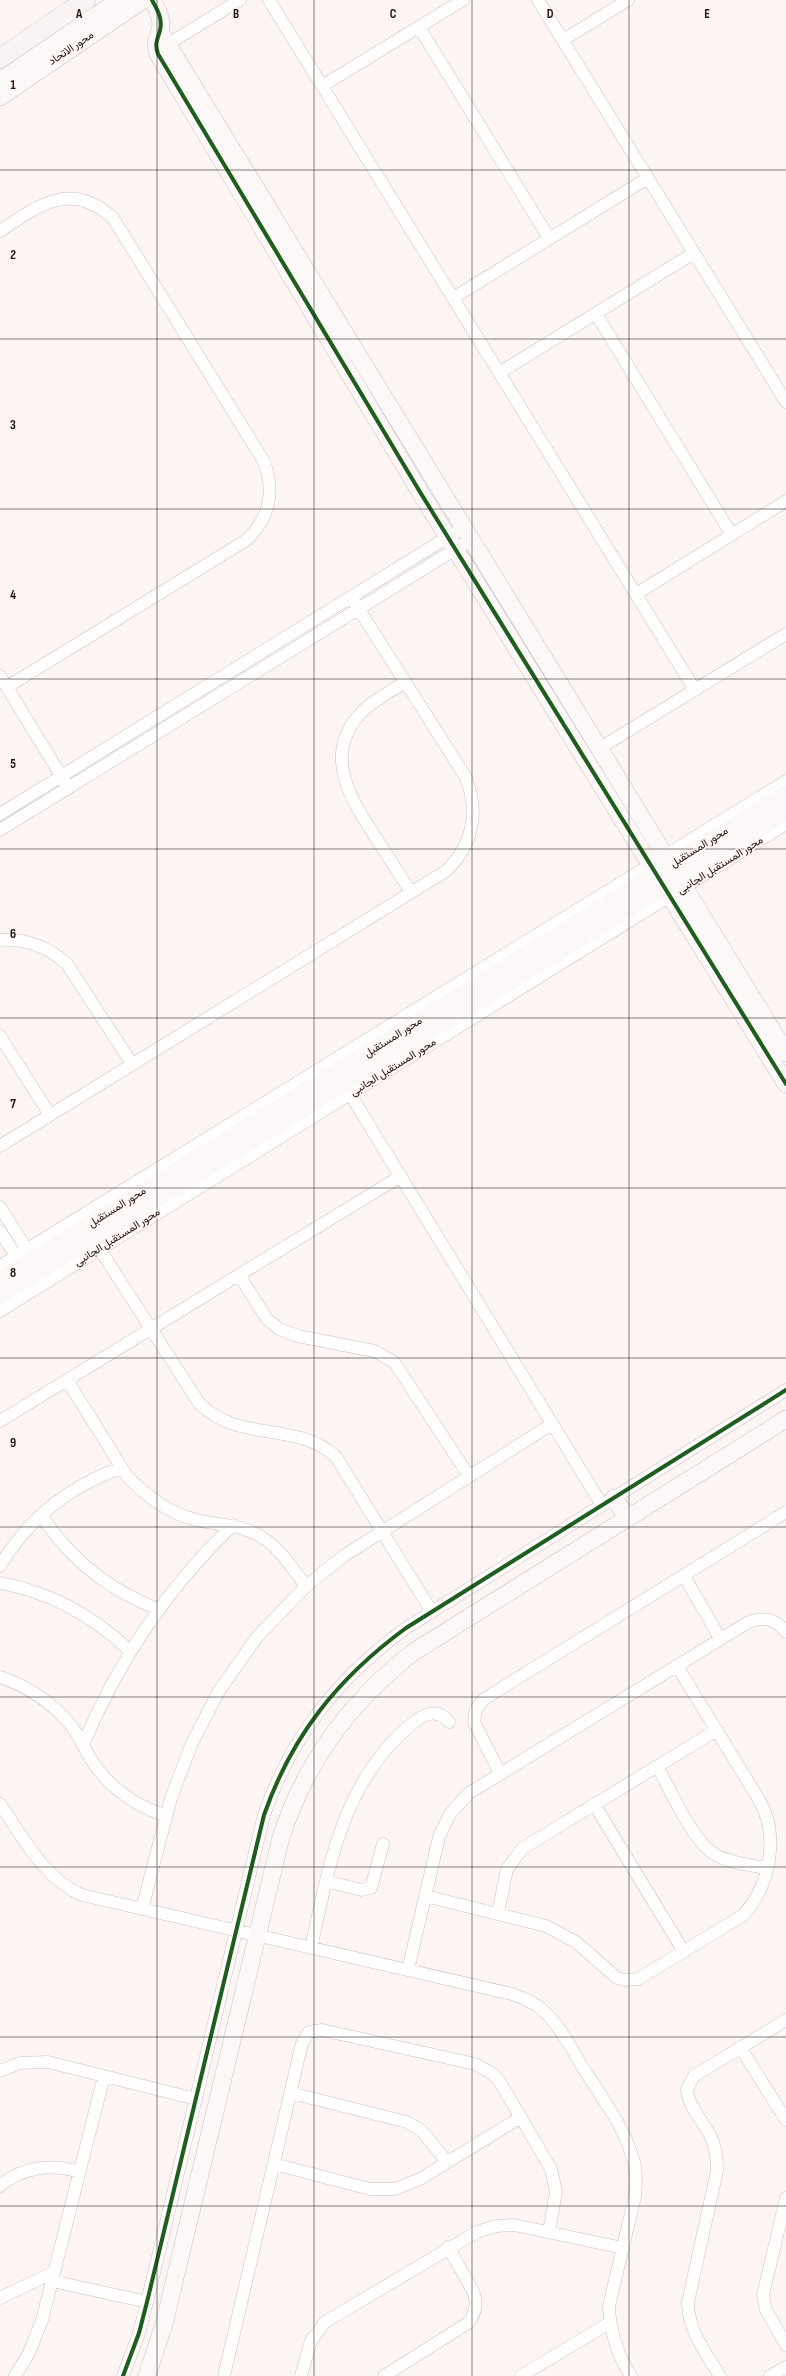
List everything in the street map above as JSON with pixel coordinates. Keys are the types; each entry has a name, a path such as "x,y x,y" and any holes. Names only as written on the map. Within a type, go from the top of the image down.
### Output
{"main road":[{"path":"0,58 86,0"}],"street":[{"name":"محور الاتحاد","path":"0,81 119,0"},
{"name":"محور الاتحاد","path":"0,97 143,0"},
{"path":"152,0 160,14 164,38 786,1053"},
{"path":"240,0 164,38 155,44 158,54 452,543 786,1084"},
{"path":"269,0 695,690"},
{"path":"322,86 463,0"},
{"path":"538,0 786,402"},
{"path":"563,40 628,0"},
{"path":"419,27 549,238"},
{"path":"453,298 648,178"},
{"path":"0,231 37,206 64,198 91,203 113,218 263,460 270,489 264,518 245,541 7,687"},
{"path":"499,373 694,253"},
{"path":"596,314 732,535"},
{"path":"636,594 786,501"},
{"path":"0,830 358,609 468,533"},
{"path":"0,814 350,597 452,543"},
{"path":"0,1146 446,871 459,857 470,836 474,813 472,794 465,776 350,597"},
{"path":"600,748 786,634"},
{"path":"0,676 69,787"},
{"path":"405,682 358,716 348,733 342,762 345,784 352,800 411,892"},
{"name":"محور المستقبل الجانبى","path":"675,871 786,781"},
{"name":"محور المستقبل","path":"675,871 786,794"},
{"name":"محور المستقبل","path":"0,1280 675,871 786,812"},
{"name":"محور المستقبل الجانبى","path":"0,1311 61,1265 99,1248 350,1094 660,880 675,871 786,824"},
{"name":"محور المستقبل","path":"28,1263 61,1265 660,880"},
{"path":"0,940 20,940 37,945 53,953 68,964 132,1064"},
{"path":"0,1036 50,1115"},
{"path":"350,1094 552,1424 608,1501 627,1517"},
{"path":"0,1421 401,1176"},
{"path":"0,1207 28,1263"},
{"path":"0,1231 28,1263"},
{"path":"99,1248 199,1403 213,1416 238,1426 309,1440 330,1451 342,1463 432,1612"},
{"path":"0,1266 28,1263"},
{"name":"محور المستقبل","path":"0,1295 28,1263"},
{"path":"239,1275 267,1319 279,1329 298,1336 374,1351 394,1362 469,1476"},
{"path":"67,1380 121,1468 136,1486 168,1509 192,1519 233,1525 254,1532 272,1544 306,1586"},
{"path":"123,2376 139,2333 147,2302 264,1815 285,1764 306,1726 343,1682 371,1655 406,1628 786,1390"},
{"path":"147,2376 164,2324 280,1841 297,1793 322,1748 354,1706 390,1670 432,1639 786,1419"},
{"path":"142,1909 166,1816 189,1749 219,1691 257,1637 306,1586 345,1555 552,1424"},
{"path":"0,1566 22,1535 41,1515 79,1487 121,1468"},
{"path":"500,1773 474,1722 476,1709 484,1699 786,1512"},
{"path":"41,1515 61,1542 93,1574 127,1595 158,1609"},
{"path":"83,1745 104,1697 130,1651 158,1609 201,1557 233,1525"},
{"path":"684,1576 720,1638"},
{"path":"0,1583 43,1594 74,1609 104,1628 130,1651"},
{"path":"408,1970 439,1837 450,1814 469,1793 677,1666 720,1638 755,1619 764,1618 780,1625 786,1632"},
{"path":"425,1896 530,1921 561,1933 593,1956 617,1978 624,1980 638,1979 742,1916 759,1892 766,1868 771,1839 769,1819 765,1809 677,1666"},
{"path":"0,1677 22,1686 47,1702 69,1723 102,1774 120,1792 142,1807 166,1816"},
{"path":"311,1948 330,1860 343,1820 378,1758 398,1736 428,1713 440,1714 449,1722"},
{"path":"498,1913 504,1878 516,1854 529,1843 717,1730"},
{"path":"657,1766 698,1839 708,1850 729,1860 766,1868"},
{"path":"0,1804 44,1868 63,1886 82,1895 524,1998 535,2004 554,2020 628,2144 634,2161 635,2196 611,2291 609,2323 614,2344 631,2376"},
{"path":"594,1804 684,1952"},
{"path":"326,1881 361,1890 371,1888 383,1844"},
{"path":"720,2376 695,2335 688,2313 688,2302 717,2171 716,2154 711,2137 689,2100 687,2089 694,2076 786,2020"},
{"path":"224,2376 304,2037 309,2032 322,2030 475,2064 489,2071 500,2082 521,2116 546,2159 555,2180 555,2203 548,2232"},
{"path":"740,2047 786,2120"},
{"path":"0,2072 20,2063 39,2061 196,2099"},
{"path":"15,2376 36,2337 53,2277 104,2076"},
{"path":"291,2093 407,2122 422,2131 447,2162"},
{"path":"274,2164 383,2190 407,2185 521,2116"},
{"path":"0,2186 20,2174 40,2168 60,2167 80,2172"},
{"path":"786,2198 763,2295 766,2310 786,2345"},
{"path":"301,2376 311,2341 325,2322 448,2247 477,2232 496,2226 514,2225 623,2248"},
{"path":"384,2376 468,2323 475,2312 476,2297 448,2247"},
{"path":"0,2298 53,2277 147,2302"},
{"path":"521,2376 609,2323"},
{"path":"770,2376 786,2367"}],"cycle path":[{"path":"152,0 161,22 156,44 158,54 420,492 786,1084"},
{"path":"123,2376 139,2333 147,2302 264,1815 275,1786 288,1759 303,1734 320,1710 359,1667 406,1628 786,1390"}]}
